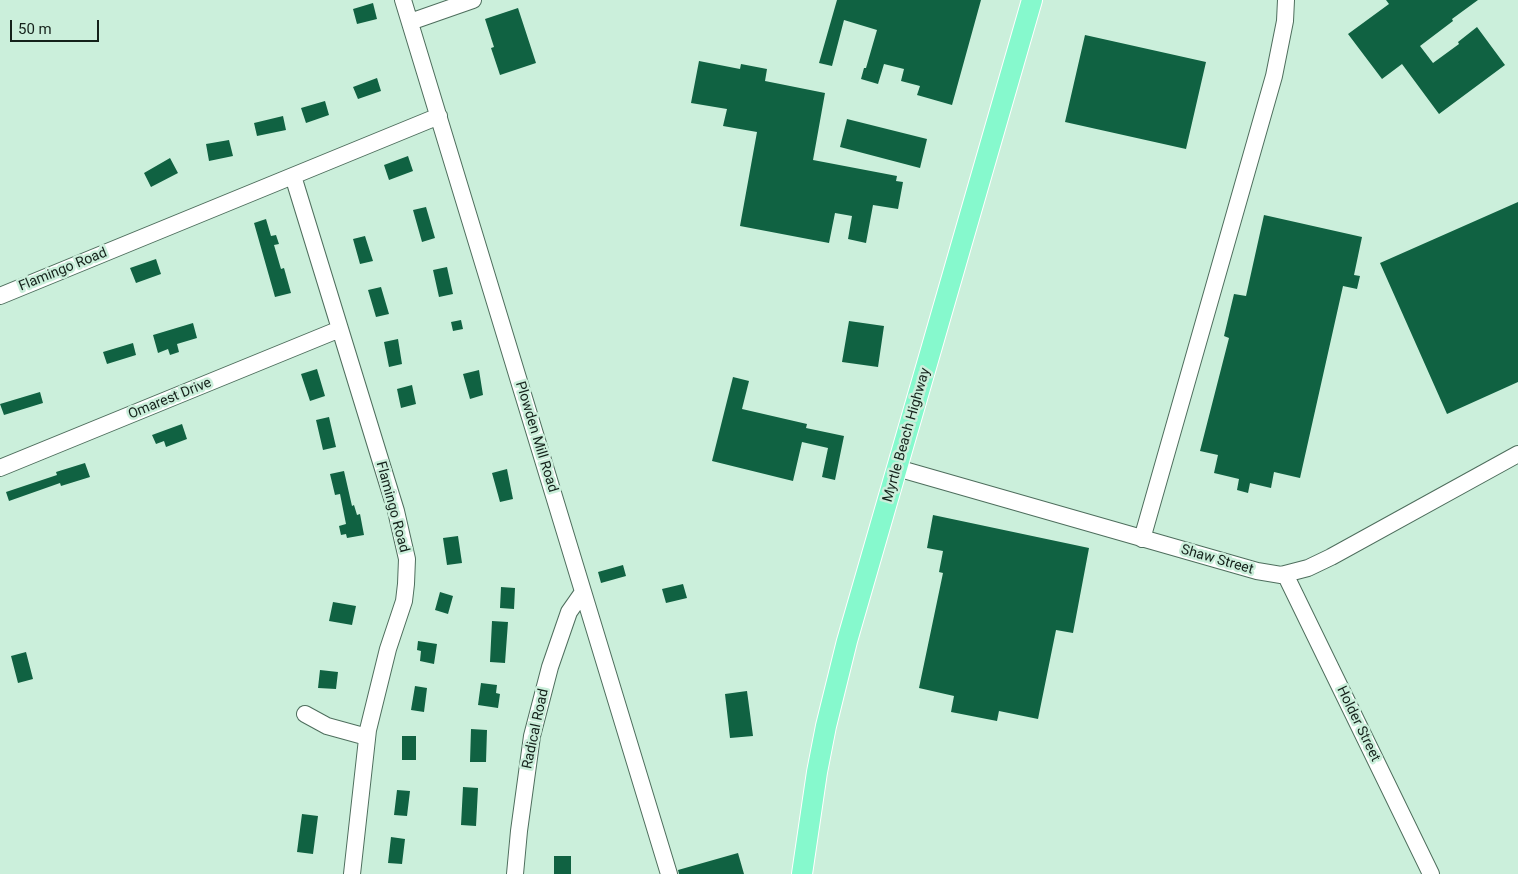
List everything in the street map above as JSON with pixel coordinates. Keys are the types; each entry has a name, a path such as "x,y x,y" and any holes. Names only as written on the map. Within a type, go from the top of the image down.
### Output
{"main road":[{"name":"Myrtle Beach Highway","path":"802,874 817,772 847,641 1032,0"}],"street":[{"name":"Plowden Mill Road","path":"403,0 669,874"},
{"path":"410,22 473,0"},
{"path":"1142,539 1274,76 1283,34 1286,0"},
{"name":"Flamingo Road","path":"0,296 439,116"},
{"name":"Flamingo Road","path":"293,176 405,546 406,584 404,601 388,649 367,737 352,874"},
{"name":"Omarest Drive","path":"0,468 340,329"},
{"name":"Shaw Street","path":"897,468 1257,571 1285,574 1308,568 1331,557 1518,454"},
{"name":"Holder Street","path":"1285,574 1431,874"},
{"name":"Radical Road","path":"515,874 521,812 532,736 550,667 569,612 583,592"},
{"path":"305,714 327,726 367,737"}],"building":[{"path":"837,0 981,0 952,105 917,95 920,86 901,81 904,69 884,64 878,84 861,79 877,30 844,20 832,66 819,63"},
{"path":"1386,0 1478,0 1420,46 1433,63 1459,44 1458,42 1477,27 1505,65 1439,114 1402,64 1382,79 1348,34 1389,4"},
{"path":"373,3 377,19 357,24 353,9"},
{"path":"518,8 536,63 500,75 491,48 494,47 485,19"},
{"path":"1085,35 1206,62 1186,149 1065,122"},
{"path":"699,61 740,69 741,64 767,69 765,81 825,93 813,160 897,176 896,181 903,182 898,209 873,205 866,243 848,239 852,216 835,213 829,243 740,226 757,132 723,126 727,109 691,103"},
{"path":"377,78 381,91 358,99 353,87"},
{"path":"325,101 329,115 306,123 301,108"},
{"path":"283,116 286,130 257,136 254,123"},
{"path":"847,119 927,139 920,168 840,147"},
{"path":"229,140 233,156 209,161 206,144"},
{"path":"408,156 413,171 389,180 384,165"},
{"path":"170,158 178,173 151,187 144,173"},
{"path":"1518,202 1518,382 1447,414 1380,263"},
{"path":"426,207 435,238 422,242 413,210"},
{"path":"1264,215 1362,237 1354,275 1360,276 1357,289 1343,286 1300,478 1274,472 1271,488 1250,483 1248,493 1237,490 1239,479 1214,473 1218,455 1200,451 1229,338 1224,336 1234,294 1246,296"},
{"path":"266,219 271,236 276,235 279,244 274,245 281,269 284,268 291,293 275,297 254,223"},
{"path":"365,236 373,261 360,264 353,239"},
{"path":"156,259 161,274 136,283 130,268"},
{"path":"447,267 453,294 439,297 433,270"},
{"path":"381,287 389,314 376,317 368,290"},
{"path":"461,320 463,329 453,331 451,322"},
{"path":"849,321 884,326 878,367 842,362"},
{"path":"193,323 197,338 177,344 179,352 170,355 168,349 158,353 153,335"},
{"path":"398,339 402,364 389,367 384,342"},
{"path":"133,343 136,355 107,364 103,352"},
{"path":"317,369 325,396 310,401 301,374"},
{"path":"479,370 483,395 470,399 463,374"},
{"path":"733,377 749,381 742,409 807,424 806,428 844,436 835,480 822,477 828,448 802,442 793,481 712,461"},
{"path":"412,385 416,404 401,408 397,389"},
{"path":"40,392 43,403 4,415 0,404"},
{"path":"329,417 336,447 323,450 316,420"},
{"path":"182,424 187,439 166,447 164,441 156,444 152,435"},
{"path":"85,463 90,477 61,486 60,483 9,501 6,492 57,475 56,472"},
{"path":"507,469 513,499 500,502 492,473"},
{"path":"344,471 352,506 354,505 357,515 360,514 364,535 347,538 346,534 341,535 339,526 346,524 340,494 335,495 330,474"},
{"path":"933,515 1089,548 1073,633 1056,630 1038,719 999,711 997,721 951,712 954,696 919,688 943,573 939,572 943,551 927,548"},
{"path":"458,536 462,563 447,565 443,538"},
{"path":"623,565 626,576 601,583 598,572"},
{"path":"683,584 687,598 666,603 662,589"},
{"path":"501,587 515,588 514,609 500,608"},
{"path":"440,592 453,596 448,614 435,610"},
{"path":"333,602 356,606 352,625 329,621"},
{"path":"492,621 508,622 505,663 490,662"},
{"path":"418,641 437,644 434,664 420,661 421,651 417,650"},
{"path":"26,652 33,679 18,683 11,656"},
{"path":"320,670 338,672 336,689 318,688"},
{"path":"481,683 497,685 496,693 500,694 498,708 478,705"},
{"path":"415,686 427,688 424,712 411,710"},
{"path":"747,691 753,736 730,738 725,694"},
{"path":"471,729 487,730 486,762 470,762"},
{"path":"402,736 416,736 416,760 402,760"},
{"path":"463,787 478,788 476,826 461,825"},
{"path":"397,790 410,791 407,816 394,815"},
{"path":"302,814 318,816 313,854 297,852"},
{"path":"391,837 405,839 402,864 388,863"},
{"path":"738,853 744,874 679,874 678,870"},
{"path":"554,856 571,856 571,874 554,874"}]}
